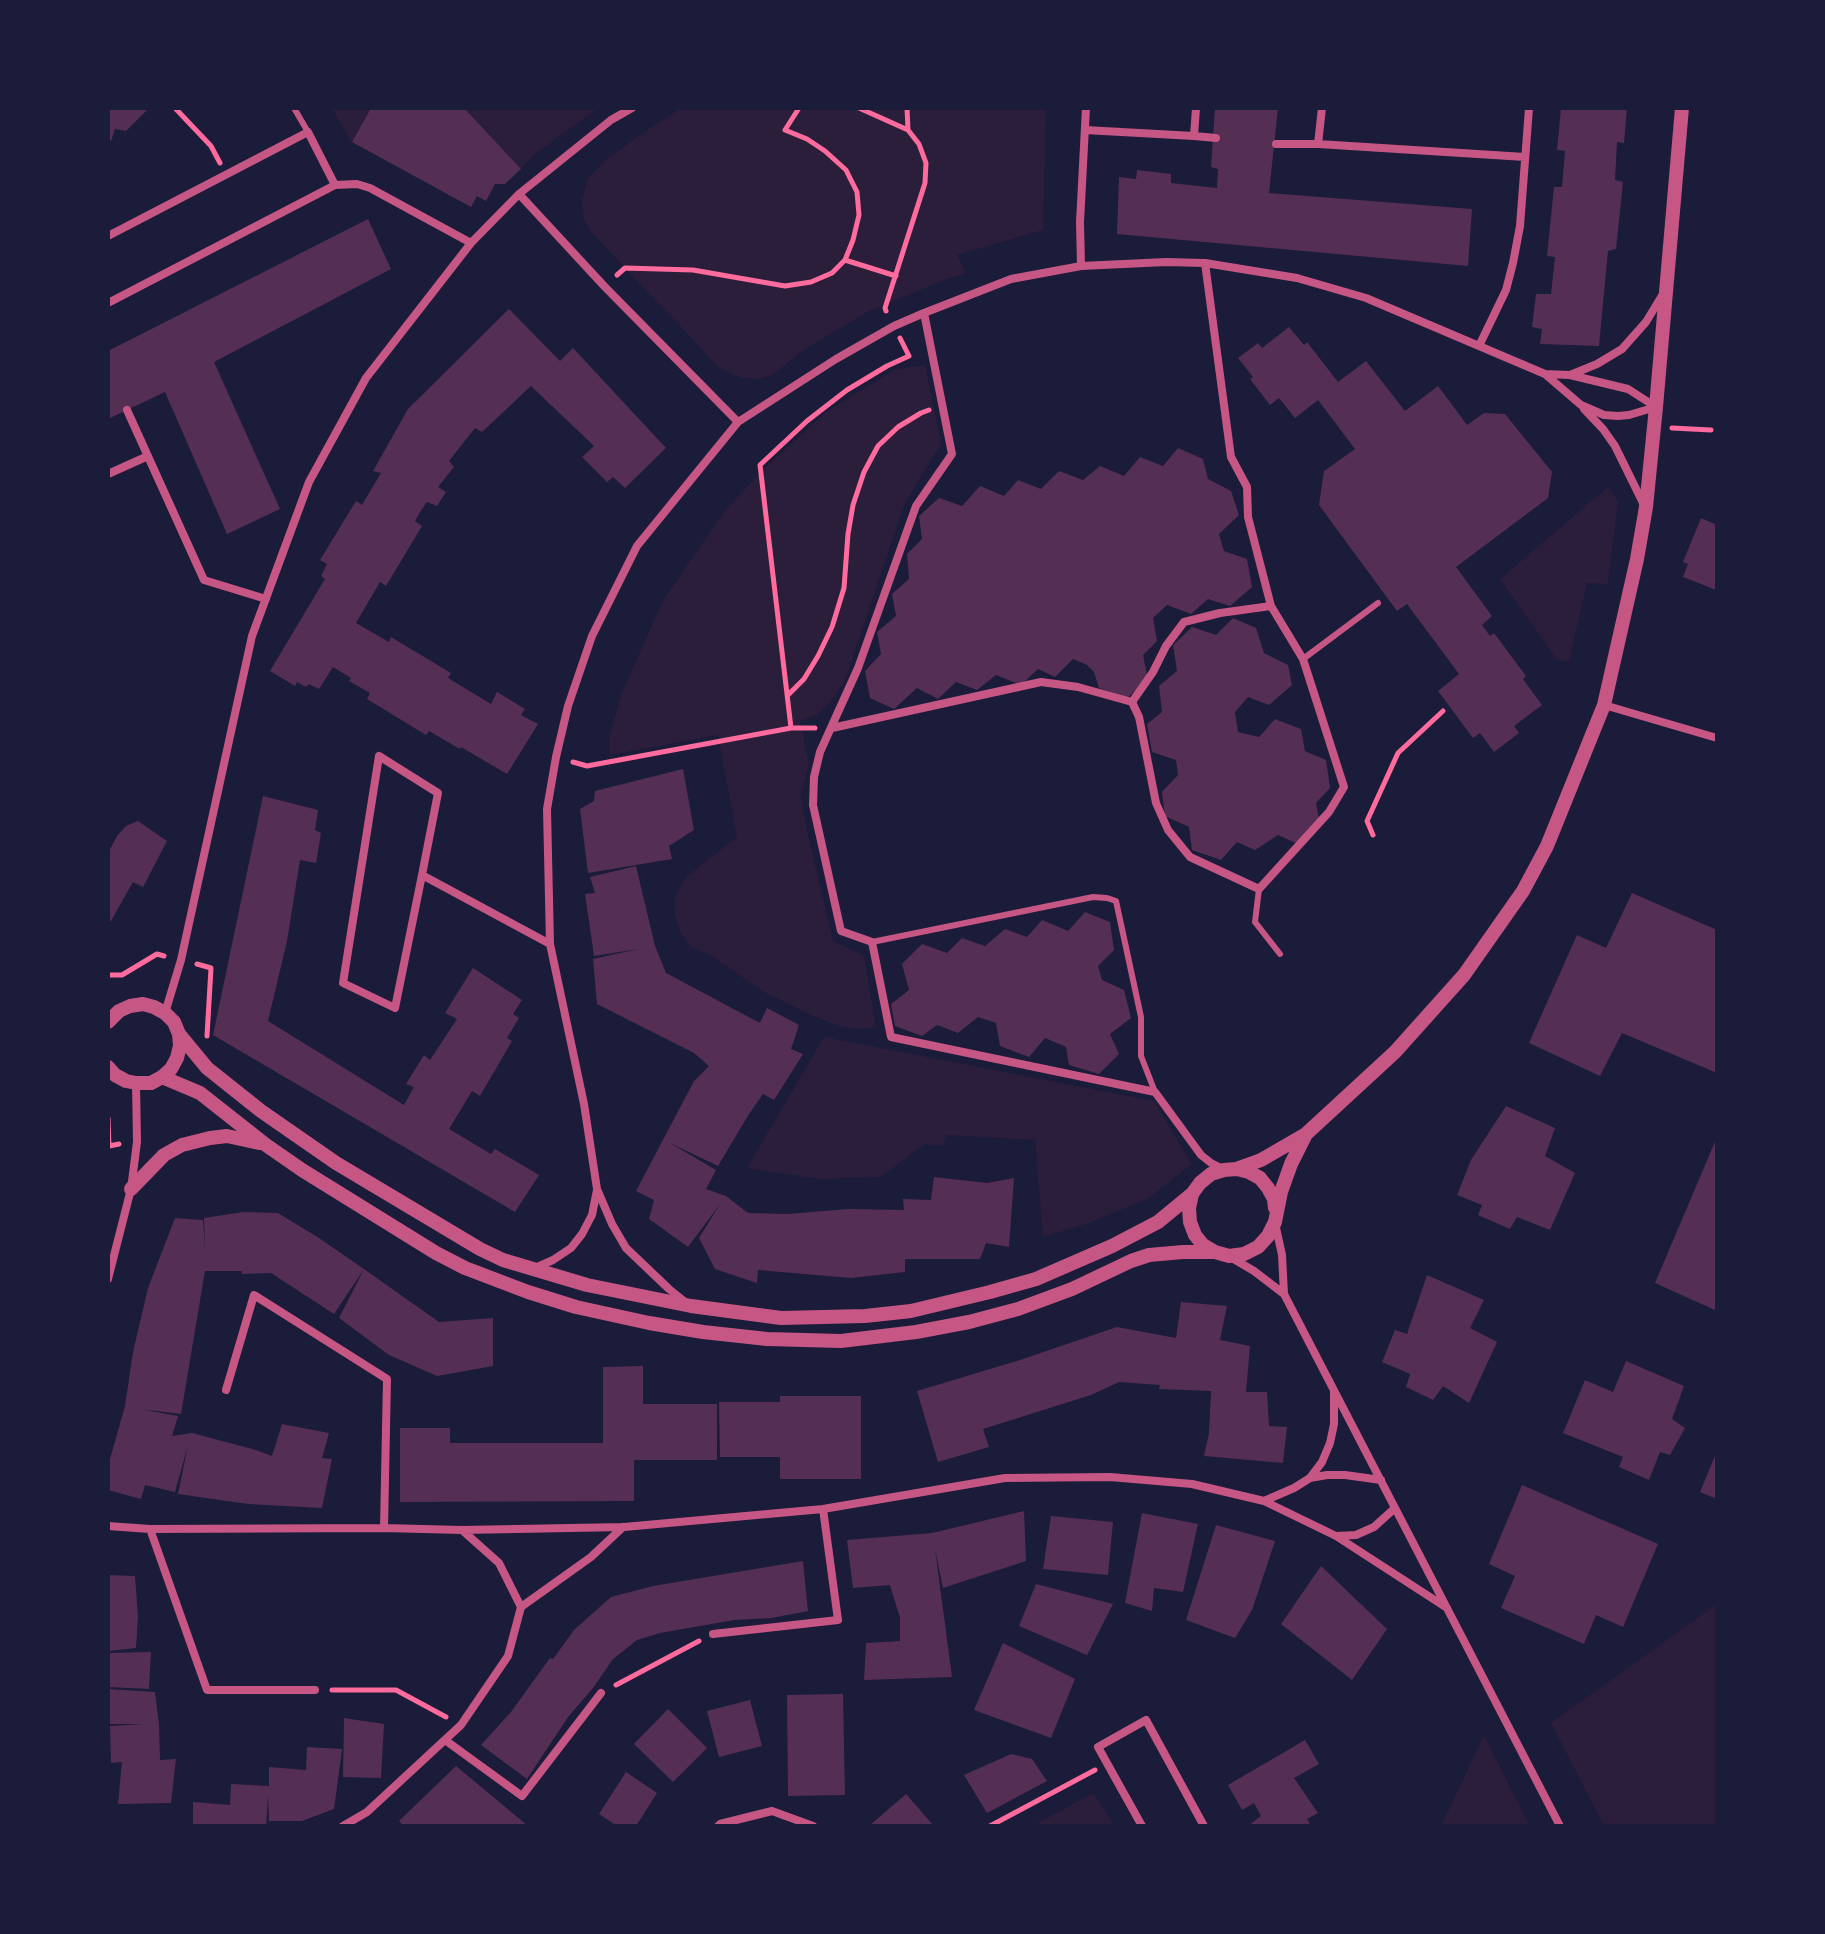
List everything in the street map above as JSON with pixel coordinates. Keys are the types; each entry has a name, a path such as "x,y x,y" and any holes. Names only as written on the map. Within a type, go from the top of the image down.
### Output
{"street":[{"path":"165,1013 181,960 252,636 309,482 366,378 471,243 519,194 611,120 632,108"},
{"path":"1081,266 1086,108"},
{"path":"1194,136 1196,108"},
{"path":"1318,144 1322,108"},
{"path":"1479,346 1506,290 1513,263 1520,226 1529,108"},
{"path":"112,1014 143,1004 165,1013 207,1068 261,1111 336,1163 460,1238 503,1260 587,1285 691,1306 781,1318 865,1316 911,1311 1036,1279 1158,1222 1211,1174 1261,1160 1306,1134 1395,1052 1464,975 1523,891 1547,846 1604,705 1637,559 1654,428 1682,108"},
{"path":"1085,130 1216,138"},
{"path":"108,236 308,132 335,185"},
{"path":"1276,144 1525,157"},
{"path":"108,303 335,185 357,184 370,188 471,243"},
{"path":"519,194 605,287 738,422"},
{"path":"832,728 1041,682 1078,687 1132,702 1139,717 1156,803 1168,830 1190,857 1259,889 1329,812 1344,787 1303,659 1271,606 1248,517 1247,487 1231,457 1205,263"},
{"path":"691,1306 626,1248 597,1189 584,1104 550,944 547,809 568,706 592,636 637,546 738,422 894,326 1011,279 1081,266 1205,263 1297,278 1366,298 1545,374 1603,429 1646,507"},
{"path":"1570,375 1622,349 1646,322 1667,288"},
{"path":"924,313 952,454 916,506 858,668 820,752 814,777 813,805 841,931 872,942 891,1037 1155,1092 1201,1155 1211,1163 1249,1172 1260,1178 1274,1199 1284,1294 1560,1826"},
{"path":"1545,374 1570,375 1628,389 1656,407"},
{"path":"1581,405 1604,415 1618,416 1656,407"},
{"path":"127,410 204,580 266,599"},
{"path":"108,474 148,456"},
{"path":"1132,702 1184,622 1271,606"},
{"path":"1604,705 1717,738"},
{"path":"379,756 438,793 422,875 407,949 395,1008 343,983 379,756"},
{"path":"422,875 550,944"},
{"path":"108,1067 126,1081 151,1083 171,1069 180,1046 179,1034"},
{"path":"162,1077 200,1093 302,1170 436,1253 476,1273 576,1307 649,1323 767,1339 841,1341 916,1332 1018,1309 1149,1255 1183,1252 1244,1254 1258,1247 1268,1236 1291,1164 1306,1134"},
{"path":"108,1279 131,1189 137,1142 136,1083"},
{"path":"131,1189 164,1155 182,1145 227,1136 266,1145"},
{"path":"532,1269 571,1248 592,1215 597,1189"},
{"path":"1192,1194 1190,1222 1203,1245 1254,1271 1284,1294"},
{"path":"226,1390 254,1295 387,1379 384,1528"},
{"path":"1264,1501 1310,1478 1322,1462 1334,1424 1334,1392"},
{"path":"1310,1478 1345,1475 1381,1480"},
{"path":"108,1526 150,1529 462,1530 624,1527 823,1509 1005,1478 1110,1477 1192,1484 1264,1501 1336,1536 1447,1608"},
{"path":"1336,1536 1356,1535 1374,1527 1395,1508"},
{"path":"713,1634 838,1620 823,1509"},
{"path":"343,1826 367,1812 461,1725 508,1656 521,1607 591,1557 624,1527"},
{"path":"150,1529 207,1690 315,1690"},
{"path":"462,1530 499,1563 521,1607"},
{"path":"445,1740 522,1796 601,1693"},
{"path":"1142,1826 1098,1747 1146,1720 1204,1826"},
{"path":"718,1826 772,1811 813,1826"}],"lane":[{"path":"294,108 308,132"},
{"path":"1303,659 1378,603"},
{"path":"1259,889 1255,922 1280,954"},
{"path":"872,942 1093,897 1116,901 1141,1017 1141,1056 1155,1092"}],"path":[{"path":"175,108 211,146 226,175"},
{"path":"605,287 625,268 693,270 785,286 811,282 832,273 845,260 853,240 859,215 857,192 846,170 825,151 785,130 799,108"},
{"path":"556,757 587,766 791,728 760,465 807,421 847,390 909,356 885,308 925,183 926,163 919,144 908,130 859,108"},
{"path":"907,108 908,130"},
{"path":"845,260 896,276"},
{"path":"787,696 804,679 832,627 844,588 853,505 864,472 878,446 898,427 942,405"},
{"path":"1654,428 1711,430"},
{"path":"1373,835 1367,821 1398,753 1443,711"},
{"path":"108,975 122,975 157,954 181,960"},
{"path":"601,1693 713,1634"},
{"path":"315,1690 396,1690 461,1725"},
{"path":"990,1826 1107,1764"}],"shaded area":[{"path":"332,108 371,108 352,142 351,142"},
{"path":"464,108 598,108 534,155 521,169"},
{"path":"682,108 1046,108 1043,230 957,255 966,273 865,313 802,351 774,374 760,379 728,373 715,364 591,232 583,217 582,200 587,180 604,161"},
{"path":"925,365 941,444 904,505 845,681 817,715 800,721 809,765 801,794 805,822 833,941 864,956 876,1027 843,1027 762,991 712,956 691,947 680,932 675,915 675,897 685,878 737,837 718,735 610,755 609,737 621,695 662,602 726,509 826,412 894,370"},
{"path":"1608,487 1618,501 1608,584 1587,583 1569,662 1557,660 1500,579"},
{"path":"824,1037 1154,1101 1192,1164 1149,1198 1089,1223 1043,1237 1035,1140 946,1135 943,1146 925,1144 881,1177 818,1179 747,1168"},
{"path":"1717,1604 1717,1826 1604,1826 1551,1723"},
{"path":"1484,1735 1530,1826 1441,1826"},
{"path":"1093,1793 1115,1826 1033,1826"}],"building":[{"path":"108,108 149,108 126,131 115,129 111,141 108,140"},
{"path":"371,108 464,108 521,169 505,184 495,184 486,201 477,196 471,207 352,142"},
{"path":"1215,108 1278,108 1269,193 1472,209 1468,266 1117,234 1119,177 1136,179 1137,170 1171,174 1171,183 1217,188 1218,169 1211,167"},
{"path":"1561,108 1627,108 1624,143 1617,142 1615,180 1623,182 1616,249 1608,251 1599,346 1540,344 1542,329 1532,327 1536,294 1551,294 1555,257 1547,256 1554,187 1562,187 1565,151 1557,150"},
{"path":"368,219 391,269 214,362 280,509 227,534 165,392 108,419 108,351"},
{"path":"509,309 560,361 573,348 666,448 625,488 613,477 607,482 582,457 594,446 531,386 482,432 475,428 449,461 454,467 438,487 446,492 437,506 427,502 420,512 415,521 422,526 386,586 380,582 356,623 389,642 391,637 451,673 448,678 491,704 497,692 525,709 521,715 538,724 507,774 429,731 426,735 367,699 370,693 333,667 319,689 297,682 295,686 270,671 325,579 321,576 327,564 320,560 356,501 362,505 381,473 373,471 408,409"},
{"path":"1289,327 1304,345 1307,342 1338,382 1366,361 1405,411 1438,386 1467,425 1484,413 1505,414 1552,472 1548,498 1456,567 1492,616 1482,625 1490,636 1494,633 1526,676 1523,679 1542,705 1514,726 1519,733 1494,752 1480,733 1473,738 1438,691 1459,674 1407,604 1397,611 1319,505 1324,471 1355,449 1318,400 1295,418 1279,398 1270,405 1238,358 1258,343 1262,348"},
{"path":"1178,448 1203,459 1208,479 1231,491 1239,515 1219,534 1224,551 1247,559 1252,587 1230,606 1208,599 1191,614 1167,605 1153,618 1157,641 1143,655 1148,680 1127,698 1099,688 1094,672 1073,659 1055,677 1038,669 1021,685 996,675 977,690 956,682 938,699 917,688 894,709 870,698 865,671 881,654 877,632 896,616 892,594 909,579 907,554 922,539 919,516 939,498 962,506 980,486 1004,496 1018,480 1041,489 1059,471 1083,480 1100,466 1124,476 1140,457 1163,466"},
{"path":"1701,518 1717,525 1716,590 1683,577 1688,564 1683,562"},
{"path":"1233,618 1256,628 1264,653 1288,665 1292,685 1269,705 1248,697 1235,712 1238,732 1259,737 1275,719 1301,729 1305,751 1326,760 1330,788 1316,803 1320,824 1298,844 1278,835 1255,850 1237,842 1221,860 1192,850 1189,827 1165,816 1162,792 1178,775 1176,760 1152,752 1147,724 1162,712 1159,686 1177,671 1173,645 1192,627 1216,635"},
{"path":"683,769 694,830 669,846 672,859 588,873 580,809 594,801 595,791"},
{"path":"263,796 318,810 315,830 321,833 316,863 300,860 287,941 268,1021 404,1105 414,1087 406,1084 424,1055 430,1060 457,1019 445,1013 473,968 522,1000 513,1014 519,1018 507,1038 512,1041 480,1096 472,1091 449,1129 491,1154 495,1149 539,1175 515,1212 213,1035"},
{"path":"138,821 167,841 143,887 133,882 108,926 108,853 126,826"},
{"path":"636,866 655,946 666,973 760,1023 767,1008 799,1025 791,1049 803,1054 774,1100 763,1094 718,1166 670,1143 716,1170 706,1189 726,1196 748,1213 904,1210 903,1199 931,1200 934,1177 987,1183 1014,1178 1009,1247 986,1243 980,1259 905,1259 905,1272 851,1278 758,1270 757,1283 715,1269 699,1238 720,1204 688,1247 649,1219 654,1200 636,1191 694,1081 709,1066 694,1053 597,1004 593,959 638,949 594,956 585,894 595,893 590,877"},
{"path":"1632,893 1717,930 1717,1073 1622,1033 1600,1076 1529,1043 1577,935 1606,948"},
{"path":"1085,912 1110,922 1114,950 1098,966 1102,980 1124,990 1131,1018 1110,1034 1119,1054 1099,1074 1069,1065 1066,1047 1045,1038 1029,1057 1000,1046 996,1023 978,1017 958,1033 937,1025 922,1036 895,1026 891,1004 909,990 902,964 922,944 947,953 962,938 985,946 1005,929 1027,937 1042,920 1068,931"},
{"path":"1506,1106 1555,1128 1545,1156 1575,1173 1550,1230 1517,1217 1510,1229 1478,1215 1482,1205 1457,1195 1471,1160"},
{"path":"1717,1137 1717,1311 1655,1283"},
{"path":"243,1212 278,1213 364,1269 334,1314 271,1273 205,1271 181,1414 140,1409 178,1416 172,1436 192,1433 272,1456 282,1424 329,1433 322,1458 332,1459 322,1508 248,1504 178,1494 188,1445 175,1492 145,1485 141,1499 108,1490 108,1466 125,1406 133,1352 148,1288 175,1218 203,1220 205,1249 204,1218"},
{"path":"364,1269 439,1322 493,1318 493,1366 437,1376 389,1355 339,1318"},
{"path":"1427,1275 1484,1300 1470,1328 1497,1342 1469,1403 1443,1386 1433,1400 1406,1387 1410,1374 1382,1362 1395,1330 1407,1334"},
{"path":"1181,1302 1227,1306 1220,1340 1250,1346 1246,1392 1267,1392 1269,1426 1287,1427 1283,1463 1204,1456 1209,1433 1211,1391 1159,1389 1160,1385 1119,1382 1091,1395 983,1429 989,1447 938,1462 917,1391 1117,1327 1176,1338"},
{"path":"1626,1361 1684,1386 1672,1419 1685,1428 1670,1455 1660,1452 1649,1480 1619,1467 1623,1457 1563,1433 1585,1380 1613,1392"},
{"path":"643,1366 643,1404 717,1404 717,1460 634,1460 634,1501 400,1502 400,1428 450,1428 450,1443 603,1443 603,1367"},
{"path":"780,1396 861,1396 861,1479 780,1479 780,1457 720,1457 719,1402 780,1402"},
{"path":"1717,1451 1717,1499 1700,1492"},
{"path":"1522,1485 1658,1544 1623,1627 1596,1615 1584,1644 1501,1608 1515,1576 1489,1564"},
{"path":"1024,1511 1026,1561 943,1588 935,1549 952,1677 864,1680 866,1643 900,1641 900,1618 890,1585 853,1588 847,1540 932,1533"},
{"path":"1142,1513 1198,1524 1183,1592 1154,1588 1152,1611 1125,1603"},
{"path":"1051,1516 1113,1522 1108,1575 1043,1569"},
{"path":"1216,1525 1275,1541 1252,1610 1235,1638 1186,1620"},
{"path":"803,1561 808,1611 771,1618 734,1620 637,1640 613,1659 568,1717 527,1779 481,1745 511,1712 574,1630 611,1597 653,1586"},
{"path":"1321,1566 1387,1629 1352,1680 1281,1624"},
{"path":"108,1575 135,1576 138,1617 136,1648 108,1651"},
{"path":"1036,1584 1113,1604 1087,1655 1019,1626"},
{"path":"1003,1643 1075,1679 1051,1738 974,1710"},
{"path":"151,1652 149,1689 108,1687 108,1653"},
{"path":"108,1689 155,1692 160,1760 176,1759 171,1803 118,1804 122,1762 111,1763 110,1726 144,1724 108,1724"},
{"path":"843,1694 845,1795 788,1796 787,1695"},
{"path":"750,1700 762,1746 719,1757 707,1711"},
{"path":"668,1709 707,1748 673,1782 634,1744"},
{"path":"344,1718 384,1724 381,1778 343,1777"},
{"path":"1305,1740 1319,1764 1294,1778 1318,1813 1307,1819 1311,1826 1248,1826 1261,1816 1254,1803 1242,1810 1228,1785"},
{"path":"307,1747 342,1749 334,1809 302,1821 269,1821 268,1796 266,1826 193,1826 193,1802 230,1805 231,1784 269,1786 269,1767 306,1770"},
{"path":"1011,1754 1032,1759 1047,1781 987,1813 964,1775"},
{"path":"456,1766 528,1826 404,1826 399,1821"},
{"path":"626,1772 657,1793 636,1826 617,1826 599,1814"},
{"path":"906,1794 934,1826 869,1826"}]}
